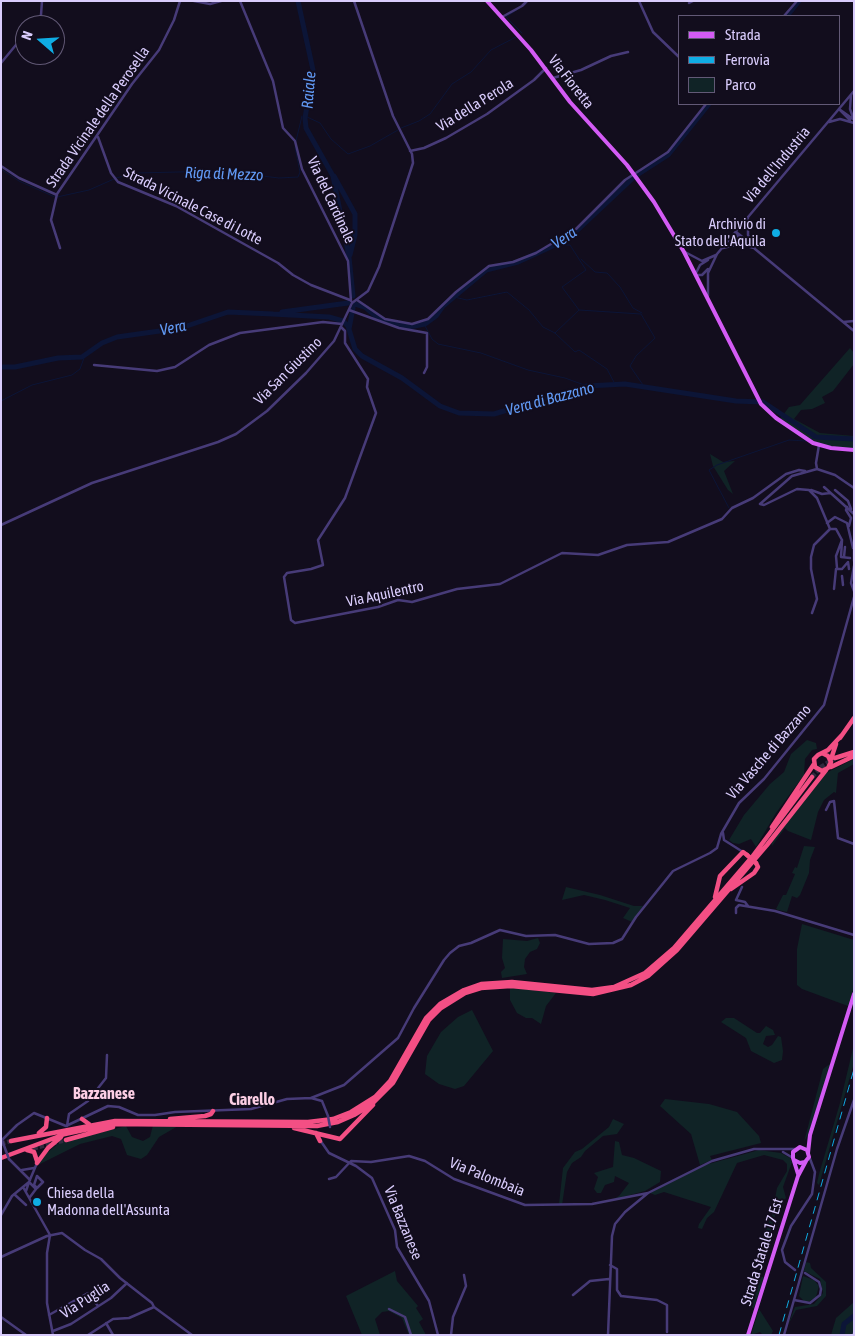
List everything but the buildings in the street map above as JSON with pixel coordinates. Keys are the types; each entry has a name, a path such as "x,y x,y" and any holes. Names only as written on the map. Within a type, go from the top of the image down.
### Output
{"highway":[{"path":"285,1126 334,1138 342,1137 384,1093 399,1074 430,1020 441,1008 455,998 480,988 496,986 593,994 631,985 648,976 670,957 726,892 741,873 814,764 816,756 842,735 854,718"},
{"path":"711,905 718,892 720,880 724,872 750,857 828,769 842,735"},
{"path":"822,753 833,759 854,752"},
{"path":"814,764 817,769 828,769 854,756"},
{"path":"750,857 812,777"},
{"path":"726,892 748,879 757,869 750,857"},
{"path":"741,873 743,879 748,879"},
{"path":"720,880 725,883 741,873"},
{"path":"11,1141 115,1120 308,1122 342,1116 367,1103 383,1089 396,1071 426,1018 440,1004 454,995 481,984 497,982 592,990 622,984 645,973 660,962 741,873"},
{"path":"1,1158 112,1124 317,1126 338,1122 364,1110 384,1093"},
{"path":"165,1120 176,1117 206,1116 213,1111"},
{"path":"34,1135 45,1128 47,1118"},
{"path":"82,1119 90,1124"},
{"path":"330,1129 334,1138"},
{"path":"314,1132 320,1141"},
{"path":"36,1165 50,1146 66,1137"},
{"path":"26,1150 34,1152 36,1165"}],"main road":[{"name":"Via Fioretta","path":"487,1 546,68 570,102 634,175 657,206 684,252 760,402 782,422 819,445"},
{"path":"819,445 854,450"},
{"path":"798,1176 793,1153 797,1148 806,1143 810,1135 854,994"},
{"path":"794,1160 800,1163 807,1161 810,1135"},
{"path":"797,1148 804,1148 808,1153"},
{"name":"Strada Statale 17 Est","path":"748,1335 798,1176 807,1161"}],"street":[{"path":"41,15 42,1"},
{"name":"Strada Vicinale della Perosella","path":"60,248 52,220 57,195 98,137 132,84 159,50 174,20 180,1"},
{"path":"194,1 210,4 221,1"},
{"name":"Via del Cardinale","path":"240,1 273,81 283,128 295,141 302,168 348,261 353,302"},
{"name":"Via San Giustino","path":"1,525 92,482 218,442 236,434 267,411 292,388 330,346 351,311 353,302 369,290 379,267 393,220 411,175 413,163 410,151 393,116 354,1"},
{"path":"502,17 522,6 526,1"},
{"path":"639,1 653,32 678,56"},
{"path":"785,15 797,1"},
{"path":"1,63 15,46"},
{"path":"553,78 581,70 611,56 628,52"},
{"name":"Via della Perola","path":"410,151 424,148 446,138 481,118 519,92 546,68"},
{"path":"853,92 850,106 854,121"},
{"name":"Via dell'Industria","path":"695,275 699,266 720,251 853,92"},
{"name":"Strada Vicinale Case di Lotte","path":"98,137 111,173 118,182 176,206 278,262 290,273 311,285 353,302 366,305 381,318 409,324 424,321 489,266 513,262 536,253 576,229 634,175 668,152 705,105"},
{"path":"839,109 854,121"},
{"path":"827,122 840,120 854,121"},
{"path":"1,166 19,178 57,195"},
{"path":"748,217 747,228 751,246"},
{"path":"735,232 739,232 751,246 854,331"},
{"path":"720,251 735,244 751,246"},
{"path":"684,252 696,259 708,260"},
{"name":"Via dell'Industria","path":"695,275 703,274 717,254"},
{"name":"Via dell'Industria","path":"709,302 707,280 710,265"},
{"path":"351,311 399,328 423,331 428,336 427,370 424,373"},
{"path":"841,321 854,321"},
{"path":"94,365 157,372 175,367 209,345 240,333 323,322 343,323"},
{"name":"Via Aquilentro","path":"343,323 346,343 368,378 368,387 376,413 345,498 318,540 323,565 311,570 287,573 284,577 291,620 294,623 378,607 398,600 412,602 457,589 500,584 562,553 598,555 627,545 668,542 721,519 732,508 753,498 784,475 798,470 805,471"},
{"path":"818,469 816,464 819,445"},
{"path":"830,492 823,494 799,489 763,505 760,504 784,481 805,471 818,469 837,476 854,488"},
{"path":"824,487 854,514"},
{"path":"835,490 848,501 851,510"},
{"path":"810,491 816,497 830,529"},
{"path":"847,507 846,510 851,518 849,526 854,561"},
{"path":"828,523 836,517 849,526"},
{"path":"830,529 837,530 842,539 840,556 850,558"},
{"path":"812,613 816,598 811,569 811,556 814,545 830,529"},
{"path":"842,539 850,539"},
{"path":"834,589 837,568 836,554 842,539"},
{"path":"844,557 844,547 853,546"},
{"path":"849,569 850,558 853,554"},
{"path":"843,585 842,572 849,562"},
{"path":"854,566 852,584 854,591"},
{"path":"837,568 842,572"},
{"name":"Via Vasche di Bazzano","path":"311,1098 342,1086 398,1038 414,1008 454,949 500,930 526,936 555,935 589,944 620,941 673,870 714,850 738,803 764,779 826,701 854,597"},
{"path":"826,810 830,802 834,801 838,838 854,844"},
{"path":"723,833 724,840 750,857"},
{"path":"742,886 736,900 746,903 748,906"},
{"path":"736,913 738,906 748,906 785,914 854,934"},
{"path":"66,1126 69,1114 88,1100 98,1084 106,1078 107,1055"},
{"path":"35,1187 21,1170 9,1160 2,1139 32,1114 38,1113 59,1125 66,1126 101,1108 111,1106 138,1115 252,1109 284,1100 311,1098 323,1102 328,1116 330,1129 320,1141"},
{"path":"784,1335 837,1149 854,1100"},
{"name":"Via Bazzanese","path":"320,1141 329,1153 349,1162 368,1174 374,1181 385,1211 395,1230 398,1247 429,1301 438,1335"},
{"path":"608,1335 609,1279 614,1225 632,1204 648,1193 699,1166 723,1157 759,1148 777,1150 797,1148"},
{"path":"777,1150 794,1160"},
{"path":"795,1270 785,1262 782,1248 792,1224 812,1194 816,1176 808,1153"},
{"name":"Via Palombaia","path":"349,1162 371,1162 399,1156 416,1158 454,1179 526,1205 592,1204 648,1193"},
{"path":"807,1161 813,1164"},
{"path":"329,1179 336,1177 349,1162"},
{"path":"21,1170 30,1170 36,1165"},
{"path":"26,1192 36,1165"},
{"path":"30,1197 35,1187 37,1176 43,1182 35,1187"},
{"path":"1,1215 14,1194 30,1182"},
{"path":"23,1187 50,1234 47,1255 49,1315 53,1333"},
{"path":"14,1194 26,1204"},
{"path":"1,1256 50,1234 63,1234 86,1251 102,1259 127,1283 152,1303 154,1307 192,1335"},
{"path":"610,1265 617,1269 617,1290 620,1296 657,1300 667,1305 667,1332"},
{"path":"794,1300 810,1303 820,1296 819,1282 805,1273"},
{"path":"451,1335 453,1315 466,1286 464,1275"},
{"path":"573,1295 590,1281 609,1279"},
{"name":"Via Puglia","path":"53,1333 71,1325 127,1283"},
{"path":"49,1315 88,1293 98,1306"},
{"path":"88,1335 112,1318 129,1318 154,1307"},
{"path":"389,1309 404,1316 411,1335"},
{"path":"1,1317 26,1335"},
{"path":"106,1323 113,1335"}],"green space":[{"path":"850,348 854,353 854,364 833,391 822,397 825,403 812,409 801,410 794,419 820,433 854,436 854,449 836,448 813,442 780,419 789,407 800,405"},
{"path":"710,454 723,462 735,461 724,471 733,494 728,490 713,466"},
{"path":"807,740 816,743 817,749 812,750 805,759 804,775 776,813 756,847 751,839 739,844 733,843 729,840 744,815 770,784 784,772 791,754"},
{"path":"854,759 854,764 838,773 836,793 834,792 824,800 818,812 811,840 785,828 772,846 771,841 822,775"},
{"path":"804,846 815,847 810,860 809,873 800,895 797,898 792,896 787,912 778,910 776,909 783,895 786,895 795,874 792,873 795,867 797,868"},
{"path":"566,887 634,906 643,906 632,922 623,918 630,908 605,900 584,895 562,900"},
{"path":"802,924 854,940 854,988 848,1006 802,989 797,985 797,949"},
{"path":"538,938 540,943 537,949 530,952 525,959 524,967 527,974 502,978 501,972 505,968 502,958 503,939 527,941"},
{"path":"510,987 556,993 546,1006 541,1024 532,1018 526,1018 517,1013 510,1000"},
{"path":"472,1010 493,1051 464,1086 455,1089 439,1084 425,1074 427,1056 441,1032 458,1017"},
{"path":"726,1018 734,1018 757,1033 760,1033 766,1026 773,1030 775,1035 766,1036 763,1044 768,1047 772,1045 778,1036 781,1037 782,1060 774,1063 751,1051 746,1038 721,1022"},
{"path":"854,1044 854,1063 819,1185 817,1183 819,1174 840,1103"},
{"path":"831,1063 809,1132 804,1142 823,1069"},
{"path":"665,1099 709,1104 737,1112 759,1136 761,1143 710,1156 712,1160 700,1165 691,1134 660,1106"},
{"path":"613,1119 624,1124 617,1134 603,1136 572,1163 567,1172 562,1205 559,1204 563,1168 575,1152 582,1149 609,1127"},
{"path":"153,1125 178,1126 159,1137 147,1155 141,1159 127,1155 121,1139 112,1136 80,1144 38,1165 42,1157 65,1138 66,1141 126,1126 132,1137 143,1141 150,1137"},
{"path":"615,1141 619,1142 622,1155 634,1158 661,1171 660,1182 645,1191 612,1200 619,1196 629,1183 615,1176 614,1182 605,1185 601,1193 597,1193 594,1189 598,1177 594,1173 613,1167"},
{"path":"759,1150 781,1153 790,1158 792,1162 783,1187 786,1198 777,1206 767,1253 758,1272 765,1250 761,1245 761,1240 772,1215 777,1188 787,1171 787,1164 783,1160 764,1155 737,1163 714,1212 707,1218 702,1229 698,1228 699,1224 711,1207 664,1192 655,1195 650,1193 705,1165"},
{"path":"806,1262 810,1263 811,1268 826,1282 826,1296 817,1306 796,1310 788,1325 795,1307 814,1304 823,1293 820,1279 804,1271"},
{"path":"395,1271 397,1281 418,1306 416,1308 423,1319 419,1322 426,1335 409,1335 402,1318 389,1311 382,1312 375,1319 380,1335 362,1335 346,1296"},
{"path":"803,1276 814,1280 819,1286 816,1297 810,1301 804,1301 799,1296"},
{"path":"757,1277 764,1277 754,1308 746,1305"},
{"path":"854,1302 854,1335 831,1335 836,1318"},
{"path":"759,1309 773,1331 771,1335 763,1335 760,1332 751,1335"}],"waterway":[{"name":"Raiale","path":"298,1 313,70 305,118 306,128 333,176 349,257 353,296"},
{"name":"Vera","path":"788,15 799,1"},
{"path":"522,33 506,17 526,4"},
{"path":"401,128 419,121 430,114 452,84 471,72 491,50 516,37"},
{"name":"Vera","path":"637,175 668,155 708,105"},
{"path":"296,141 302,116"},
{"path":"307,117 320,123 331,139 348,154 370,146 398,130"},
{"name":"Riga di Mezzo","path":"116,178 136,173 220,171 279,178 298,177 300,172 295,147"},
{"name":"Riga di Mezzo","path":"1,169 19,181 55,197"},
{"name":"Raiale","path":"334,176 355,214 355,235 350,255"},
{"name":"Vera","path":"355,304 365,307 379,319 391,323 409,327 425,324 436,316 443,306 486,270 518,262 568,239 633,178"},
{"name":"Riga di Mezzo","path":"57,197 89,190 114,179"},
{"path":"555,333 579,310 562,287 586,270 570,245 565,245"},
{"path":"581,259 595,272 607,273 620,287 633,308 642,313"},
{"path":"454,297 467,300 507,292 529,310 543,327 555,333 575,352 579,350 607,369 615,384"},
{"name":"Vera","path":"282,312 348,303"},
{"name":"Raiale","path":"349,329 353,308"},
{"path":"579,310 641,314 655,338 636,356 630,366 645,388"},
{"name":"Vera","path":"1,367 15,367 58,358 82,357 102,343 117,337 181,328 228,312 273,314"},
{"name":"Vera di Bazzano","path":"272,314 329,317 343,321 348,326 355,349 362,356 402,378 440,406 459,413 494,414 587,386 625,384 736,401 763,402 816,437 854,439"},
{"path":"424,324 432,339 438,344 481,353 528,370 565,378 587,386"},
{"path":"1,401 32,385 72,375 80,369 85,355"},
{"name":"Vera di Bazzano","path":"811,439 816,437"},
{"path":"729,508 709,470 717,465 789,440 806,441"},
{"path":"842,1335 844,1324 854,1316"}],"tunnel":[{"path":"812,777 821,767 835,758"},
{"path":"27,1150 66,1140"},
{"path":"1,1144 11,1141"}],"railway":[{"path":"779,1335 854,1069"}],"place":[{"name":"Archivio di Stato dell'Aquila","path":"776,233"},
{"name":"Chiesa della Madonna dell'Assunta","path":"37,1202"}],"district":[{"name":"Bazzanese","path":"104,1094"},
{"name":"Ciarello","path":"252,1100"}]}
